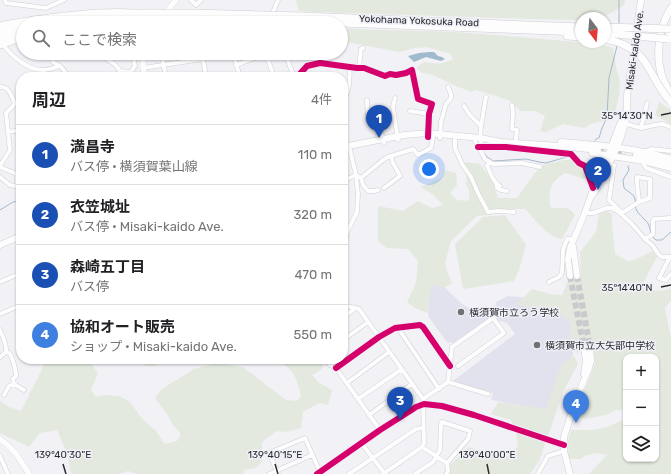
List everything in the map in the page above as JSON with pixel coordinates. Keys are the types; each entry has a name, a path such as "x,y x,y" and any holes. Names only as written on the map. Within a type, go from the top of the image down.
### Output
{"highway":[{"path":"671,8 663,24 659,53 661,74 671,94"},
{"path":"67,16 110,12 132,13"},
{"name":"Yokohama Yokosuka Road","path":"92,16 132,13 145,16"},
{"path":"671,15 664,34 662,49 665,74 671,88"},
{"name":"Yokohama Yokosuka Road","path":"348,20 575,27"},
{"path":"0,26 16,23"},
{"name":"Yokohama Yokosuka Road","path":"348,23 575,32"},
{"path":"611,27 622,27 670,34"},
{"path":"478,28 498,31 575,37"},
{"path":"0,32 16,29"},
{"path":"611,33 670,34"},
{"path":"0,39 16,35"},
{"path":"2,45 16,40"},
{"path":"611,41 622,44 638,54 648,66 661,91 671,102"}],"main road":[{"name":"Misaki-kaido Ave.","path":"570,276 568,259 573,239 593,188 614,147 623,123 641,0"},
{"path":"440,136 479,142 610,155 644,161 671,168"},
{"path":"348,150 398,138 440,136 479,142 501,142 598,150"},
{"path":"479,142 516,139 614,147 671,159"},
{"path":"348,146 383,141"},
{"path":"625,154 657,159 671,163"},
{"name":"Misaki-kaido Ave.","path":"591,196 596,190 610,155"},
{"path":"0,241 16,234"},
{"path":"0,245 16,238"},
{"name":"Misaki-kaido Ave.","path":"573,239 573,253 577,276"},
{"path":"570,474 564,448 564,437 575,402 589,368 587,348"}],"street":[{"path":"5,0 6,3 46,8 64,0"},
{"path":"156,16 176,0"},
{"path":"191,0 196,5 201,0"},
{"path":"269,16 274,10 278,0"},
{"path":"2,45 16,57"},
{"path":"359,68 363,48"},
{"path":"19,60 32,68 42,70 49,70 60,66"},
{"path":"52,60 65,72"},
{"path":"108,60 118,67 120,71 131,72 135,65 134,60"},
{"path":"143,60 143,72"},
{"path":"162,60 165,72"},
{"path":"143,68 192,60"},
{"path":"203,60 205,72"},
{"path":"235,60 238,72"},
{"path":"236,65 250,60"},
{"path":"269,60 272,72"},
{"path":"288,60 294,72"},
{"path":"301,72 307,66 320,63 364,68 384,76 406,73 412,70 418,99 432,104 428,114 431,148 418,155 413,149 391,156 383,160 361,178"},
{"path":"348,90 350,67"},
{"path":"0,87 5,86 7,88 15,103 6,113 10,150 0,167 16,174"},
{"path":"440,136 441,122 446,104 451,98 448,86"},
{"path":"486,97 479,142 486,158 493,164 522,163 540,168"},
{"path":"395,98 393,107 398,138"},
{"path":"367,100 368,121 379,120 383,141"},
{"path":"641,128 647,103"},
{"path":"512,105 512,129 516,130 516,139"},
{"path":"464,106 469,114 481,126"},
{"path":"410,111 428,114"},
{"path":"623,123 641,128 662,124 671,127"},
{"path":"8,132 16,131"},
{"path":"455,139 455,148 462,164 471,177 488,212 514,212"},
{"path":"479,142 506,147 571,154 578,163 584,166 593,188"},
{"path":"643,152 651,149 671,152"},
{"path":"348,155 356,175 358,194 357,212 348,230"},
{"path":"384,188 400,176 391,156"},
{"path":"644,161 646,168 671,177"},
{"path":"490,162 487,166 494,181 499,186 497,188 507,191"},
{"path":"614,165 609,200 645,240 653,246 659,255 662,257 670,257 659,278 666,280 671,274"},
{"path":"356,175 361,178 368,191 378,190"},
{"path":"348,178 356,175"},
{"path":"0,177 10,185 16,186"},
{"path":"622,214 639,202 650,198 650,179 637,177 639,202"},
{"path":"584,213 593,213 611,208 622,214"},
{"path":"645,240 653,234 654,220 671,218"},
{"path":"549,282 562,273 563,250 567,239 573,239"},
{"path":"0,282 16,275"},
{"path":"348,306 359,309 402,369 423,402 424,443 422,447 384,474 362,444"},
{"path":"0,314 16,307"},
{"path":"348,314 356,308"},
{"path":"277,472 269,453 305,438 319,473 423,402 448,382 452,348 496,316 496,308"},
{"path":"458,366 504,333 493,318"},
{"path":"348,336 368,322"},
{"path":"348,359 379,337 396,328 420,325 423,327 450,366"},
{"path":"398,328 439,389"},
{"path":"0,330 6,343 6,352"},
{"path":"0,357 6,352"},
{"path":"6,352 9,353 15,369 16,376 13,380 14,384"},
{"path":"347,383 389,352"},
{"path":"329,364 336,368 380,430"},
{"path":"336,368 342,364"},
{"path":"358,399 402,369"},
{"path":"448,382 488,394"},
{"path":"14,384 24,390"},
{"path":"4,395 9,386 14,384"},
{"path":"370,415 412,384"},
{"path":"423,402 474,415"},
{"path":"415,474 433,462 437,456 440,450 442,422 470,431 468,439 448,463 448,471 446,474"},
{"path":"349,474 416,429 423,428"},
{"path":"537,437 564,448"},
{"path":"0,440 13,449 29,474"},
{"path":"0,448 7,444"},
{"path":"422,447 448,463"},
{"path":"540,473 548,456 564,448"},
{"path":"269,474 277,472 312,455"},
{"path":"0,456 8,474"}],"shaded area":[{"path":"296,0 625,0 624,5 611,13 575,12 575,20 299,11"},
{"path":"348,28 454,32 575,42 575,48 611,47 613,48 620,82 616,109 608,120 593,123 584,128 563,124 546,132 540,131 545,116 536,111 521,111 510,101 476,90 472,92 431,74 422,73 416,68 424,62 439,64 453,59 451,54 427,47 415,48 400,52 348,42"},
{"path":"659,102 671,110 671,124 655,115"},
{"path":"564,160 574,160 588,176 584,179 566,173 556,180 551,187 550,207 567,208 575,215 562,239 557,238 547,231 525,209 511,209 505,213 477,216 451,241 445,263 452,283 444,288 432,284 427,313 415,308 407,302 416,283 418,261 408,249 387,248 378,241 378,206 403,211 418,201 432,208 443,205 432,194 421,187 441,178 446,170 456,173 457,185 450,193 457,200 468,201 469,193 465,183 467,181 464,162 480,164 492,181 498,198 517,198 535,173 543,165"},
{"path":"607,211 612,214 615,254 629,262 652,251 657,257 643,283 644,288 658,291 671,288 671,300 665,308 671,336 671,474 589,474 607,455 597,453 584,456 581,459 569,459 568,442 571,430 600,429 623,420 623,462 659,462 659,354 623,354 623,410 615,410 606,415 585,419 576,416 595,364 594,345 577,353 568,347 571,320 542,308 534,309 517,304 532,289 550,294 562,295 568,281 581,278 580,252 596,232 599,213"},
{"path":"505,215 526,245 519,270 514,281 463,289 455,244 483,217"},
{"name":"横須賀市立ろう学校","path":"435,278 467,307 482,311 495,308 495,314 454,343 447,342 428,316 429,280"},
{"name":"横須賀市立大矢部中学校","path":"508,296 520,297 543,303 569,317 572,326 573,355 558,380 550,414 530,407 491,400 493,393 453,381 515,334 507,323 497,320 496,302"},
{"path":"574,356 578,364 564,390 539,461 530,474 450,474 450,465 469,447 495,455 511,456 518,446 516,433 511,420 491,414 498,402 547,409 557,376 564,362"},
{"path":"44,364 91,364 98,373 91,390 95,396 119,396 130,402 143,420 155,430 165,444 177,441 181,434 172,424 169,417 155,398 162,389 194,369 213,364 243,367 286,400 296,401 301,397 295,376 289,369 282,364 323,364 322,369 312,375 319,383 332,390 328,405 319,403 303,412 301,428 286,432 277,431 262,442 262,462 256,468 244,470 243,474 138,474 128,471 118,474 71,474 67,453 57,430 40,433 29,447 0,433 0,401 9,407 21,411"},
{"path":"144,364 157,364 155,366 146,366"}],"water":[{"path":"434,52 438,56 445,59 441,61 426,57 414,62 408,56 419,53"}],"waterway":[{"path":"619,0 619,23"},
{"path":"599,138 607,117 609,78 617,46"},
{"path":"484,153 493,161 526,159 546,163 570,156"},
{"path":"628,166 629,170 623,180 624,188 634,196 636,203"},
{"path":"0,210 16,202"},
{"path":"635,206 638,213 650,227 651,233"},
{"path":"652,236 656,240 662,240 671,232"}],"tunnel":[{"path":"598,150 625,154"},
{"path":"570,276 584,348"},
{"path":"577,276 590,347"},
{"path":"474,415 537,437"}],"cycle path":[{"path":"302,72 307,66 320,63 364,68 385,76 390,74 396,75 406,73 412,70 418,99 432,104 429,114 428,137"},
{"path":"478,147 506,147 571,154 579,163 585,166 593,188"},
{"path":"348,359 379,337 395,328 420,325 423,327 450,366"},
{"path":"336,368 342,364"},
{"path":"317,474 380,430 416,407 424,404 442,406 474,415 564,445"}],"place":[{"name":"満昌寺","path":"379,138"},
{"name":"衣笠城址","path":"598,190"},
{"name":"横須賀市立ろう学校","path":"461,312"},
{"name":"横須賀市立大矢部中学校","path":"537,345"},
{"name":"森崎五丁目","path":"400,420"},
{"name":"協和オート販売","path":"576,423"}]}
